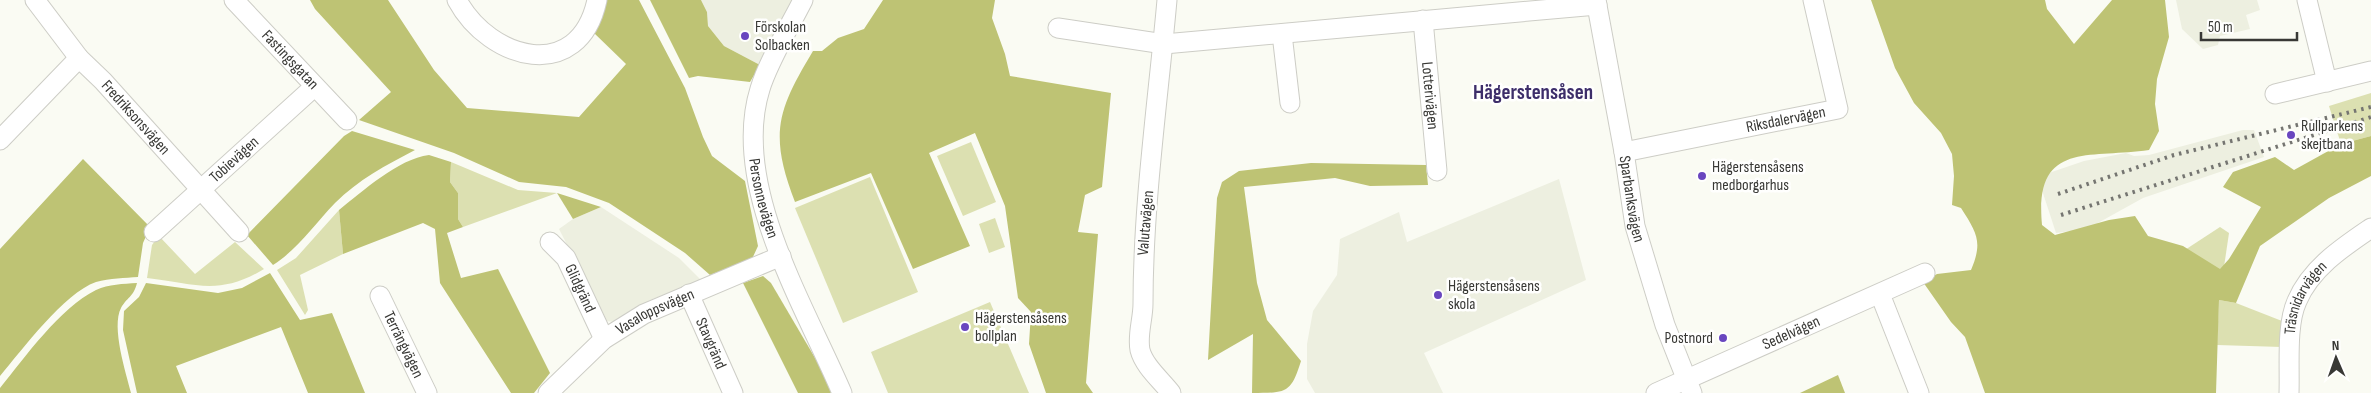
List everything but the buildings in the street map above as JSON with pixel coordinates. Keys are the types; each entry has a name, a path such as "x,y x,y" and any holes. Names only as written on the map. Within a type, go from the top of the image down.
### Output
{"street":[{"name":"Fredriksonsvägen","path":"35,0 79,58 103,81 239,232"},
{"name":"Fastingsgatan","path":"234,0 247,7 314,87 347,120"},
{"path":"457,0 481,31 495,42 509,50 541,55 566,47 578,39 588,28 597,0"},
{"name":"Personnevägen","path":"803,0 760,88 752,146 756,183 781,256 842,393"},
{"name":"Valutavägen","path":"1167,0 1142,261 1143,306 1140,350 1146,362 1171,393"},
{"name":"Riksdalervägen","path":"1624,152 1838,109 1813,0"},
{"path":"2306,0 2327,82"},
{"path":"1058,28 1164,44 1596,2"},
{"name":"Sparbanksvägen","path":"1596,2 1624,152 1635,226 1665,326 1689,386"},
{"name":"Lotterivägen","path":"1423,20 1437,171"},
{"path":"1282,34 1286,82 1290,103"},
{"path":"0,140 14,122 79,58"},
{"path":"2275,94 2371,70"},
{"name":"Tobievägen","path":"154,232 314,87"},
{"name":"Träsnidarvägen","path":"2289,393 2290,331 2296,301 2313,275 2340,248 2371,228"},
{"name":"Glidgränd","path":"550,242 566,258 604,339"},
{"name":"Vasaloppsvägen","path":"548,393 604,339 644,314 781,256"},
{"name":"Sedelvägen","path":"1656,393 1689,386 1925,273"},
{"name":"Stavgränd","path":"689,294 733,393"},
{"path":"1880,294 1919,393"},
{"name":"Terrängvägen","path":"380,296 427,393"}],"shaded area":[{"name":"Förskolan Solbacken","path":"701,0 792,0 760,65 724,46 708,26 707,12"},
{"path":"2176,0 2257,0 2260,10 2246,15 2250,29 2220,36 2218,45 2203,49 2182,29"},
{"path":"2243,130 2254,130 2264,157 2143,198 2087,229 2056,233 2040,184 2043,175 2084,161 2126,153 2134,156 2149,155"},
{"name":"Hägerstensåsens skola","path":"1559,179 1586,280 1424,353 1443,393 1315,393 1307,379 1307,344 1313,311 1337,275 1340,239 1399,212 1407,242"},
{"path":"601,207 679,258 701,280 650,300 614,322 606,321 559,229 573,219"}],"green space":[{"path":"310,0 388,0 434,70 467,108 579,117 626,64 593,32 602,0 639,0 685,88 712,156 745,181 758,246 752,259 710,275 685,253 609,203 566,187 519,182 454,153 359,120 391,92 315,9"},
{"path":"650,0 701,0 707,12 708,26 724,46 760,65 750,82 698,76 689,78"},
{"path":"883,0 995,0 992,18 1005,54 1010,76 1111,93 1102,187 1085,195 1078,232 1098,234 1086,383 1093,393 1046,393 1029,344 1031,312 1018,298 1005,206 975,133 929,153 970,246 913,269 871,173 795,202 782,158 780,140 781,124 791,90 813,51 822,51 838,38 864,29"},
{"path":"1871,0 2045,0 2047,9 2074,44 2112,0 2165,0 2169,37 2157,79 2155,104 2159,131 2149,150 2087,155 2070,159 2057,166 2047,179 2042,198 2042,225 2055,235 2109,220 2135,216 2148,236 2183,246 2220,269 2229,259 2261,207 2223,187 2233,172 2275,157 2294,170 2341,144 2371,136 2371,176 2329,198 2260,246 2236,303 2219,300 2216,393 1985,393 1965,337 1951,322 1923,282 1937,274 1971,270 1977,252 1976,238 1971,224 1961,208 1952,205 1954,176 1952,154 1941,133 1914,103 1895,68"},
{"path":"2371,93 2371,136 2341,144 2329,106"},
{"path":"352,131 415,150 383,167 353,187 335,203 298,244 273,265 247,235 344,136"},
{"path":"971,142 996,202 963,216 937,156"},
{"path":"429,155 451,162 450,182 458,193 458,219 463,227 447,233 461,278 498,269 550,373 534,393 511,393 440,283 435,229 423,223 343,254 339,210 393,169 417,158"},
{"path":"83,159 150,227 143,243 138,277 96,282 84,288 44,323 0,376 0,249"},
{"path":"451,162 518,190 557,193 463,227 458,219 458,193 450,182"},
{"path":"1311,163 1426,165 1428,185 1370,186 1335,178 1244,187 1257,283 1267,320 1301,361 1294,380 1286,389 1252,393 1253,334 1208,360 1217,198 1222,182 1239,171"},
{"path":"870,177 918,292 843,323 795,208"},
{"path":"557,193 601,207 573,219"},
{"path":"339,210 343,254 300,275 308,310 305,315 277,270 296,258"},
{"path":"995,218 1005,247 989,253 979,224"},
{"path":"2220,227 2229,233 2220,294 2168,261"},
{"path":"159,236 195,274 235,242 264,269 234,283 221,285 194,285 147,278 152,245"},
{"path":"270,273 300,320 332,313 365,393 308,393 281,327 176,366 187,393 137,393 123,330 124,311 139,297 146,283 218,293 242,288"},
{"path":"763,276 771,283 821,368 831,393 798,393 743,283"},
{"path":"137,283 134,292 123,304 118,316 120,350 131,393 0,393 0,388 32,348 69,309 83,298 101,288"},
{"path":"2219,300 2236,303 2282,321 2282,347 2217,345"},
{"name":"Hägerstensåsens bollplan","path":"990,302 1029,393 888,393 871,352"},
{"path":"1838,375 1845,393 1800,393"}],"railway":[{"path":"2058,194 2174,155 2371,107"},
{"path":"2061,215 2371,117"}],"place":[{"name":"Förskolan Solbacken","path":"745,36"},
{"name":"Rullparkens skejtbana","path":"2291,135"},
{"name":"Hägerstensåsens medborgarhus","path":"1702,176"},
{"name":"Hägerstensåsens skola","path":"1438,295"},
{"name":"Hägerstensåsens bollplan","path":"965,327"},
{"name":"Postnord","path":"1723,338"}],"district":[{"name":"Hägerstensåsen","path":"1533,92"}]}
